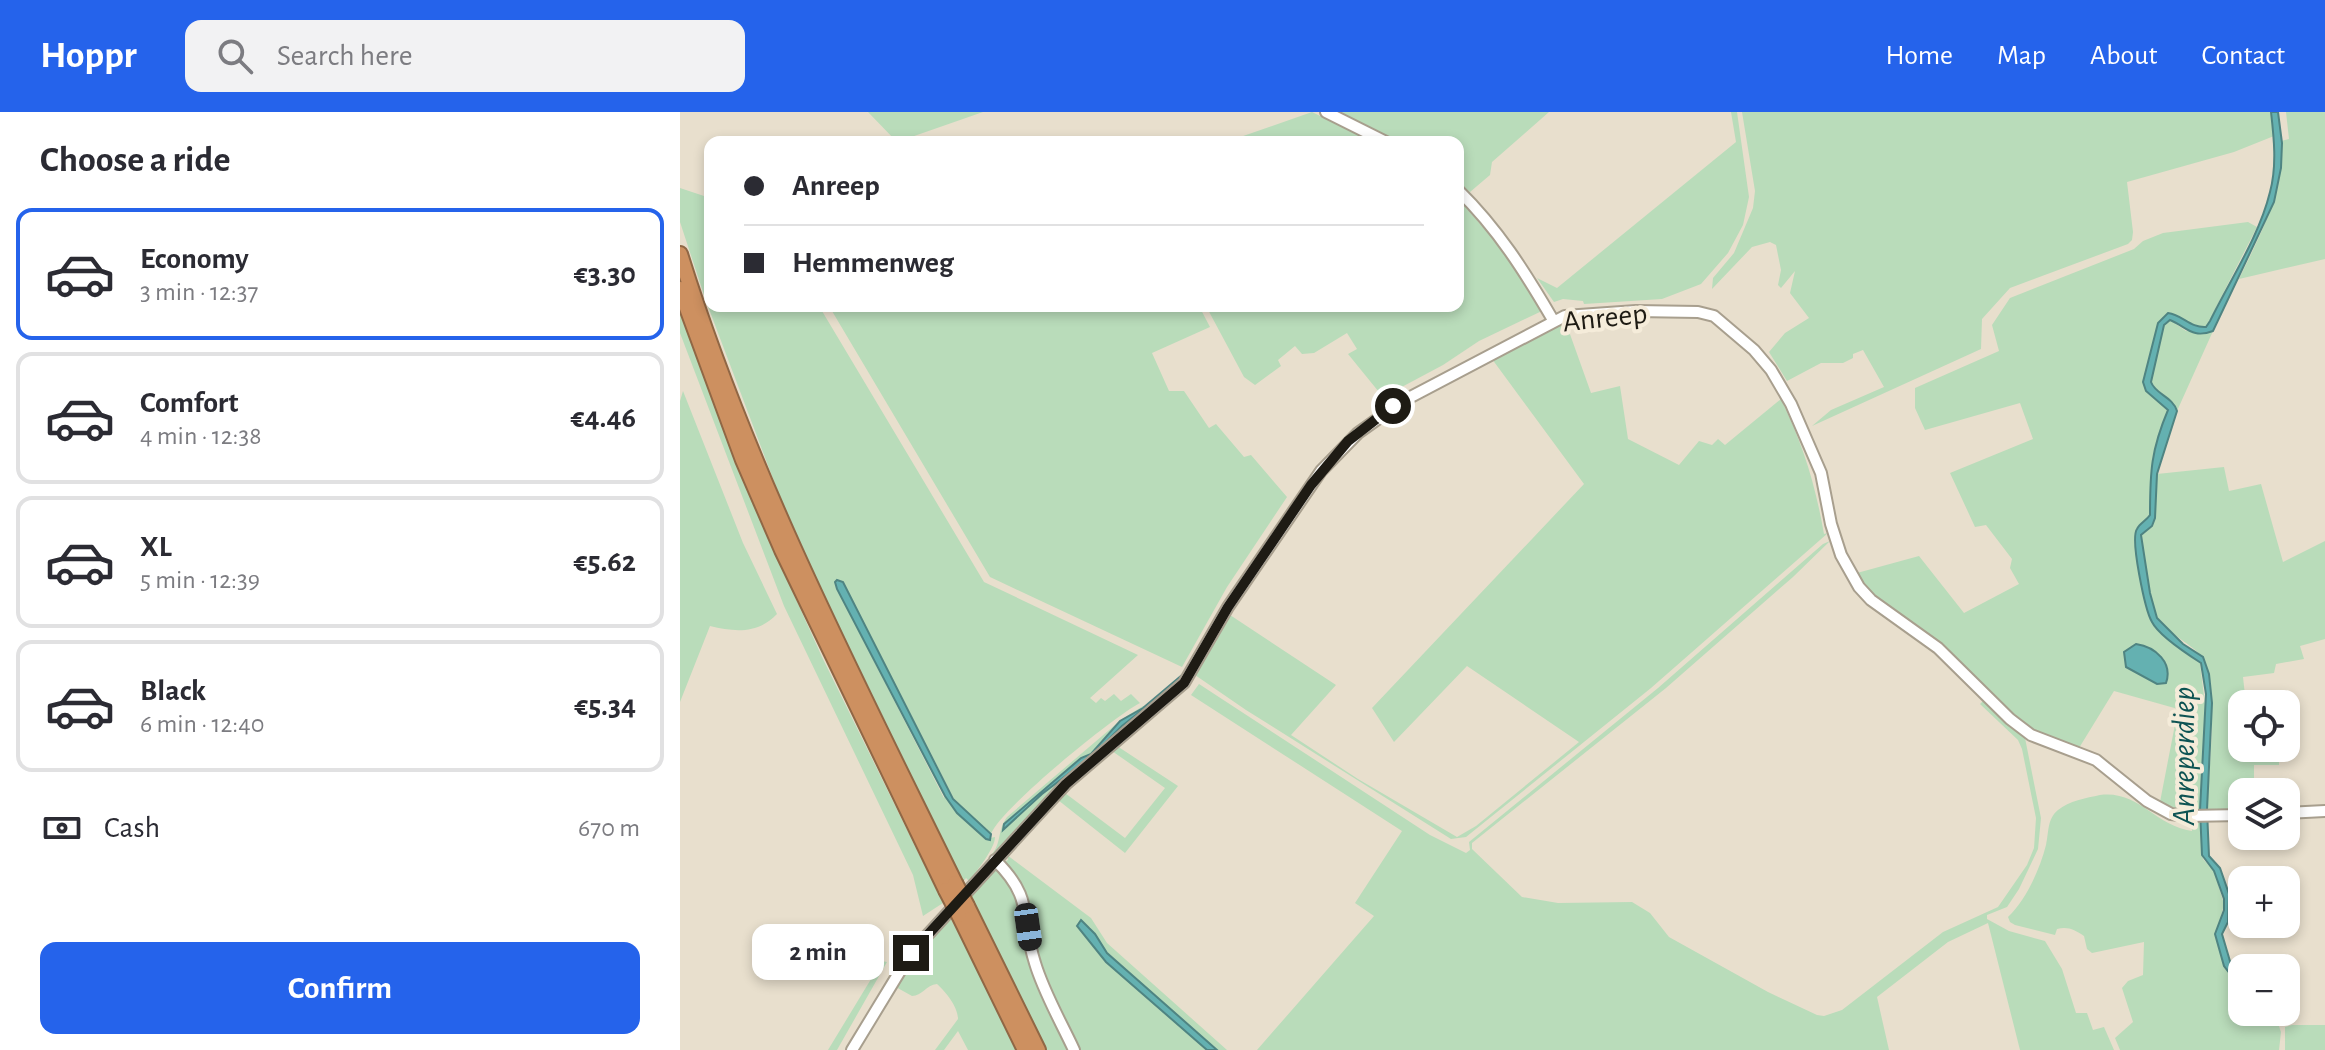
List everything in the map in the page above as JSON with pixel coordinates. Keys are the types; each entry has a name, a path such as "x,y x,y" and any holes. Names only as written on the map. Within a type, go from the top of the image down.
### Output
{"highway":[{"path":"680,254 725,382 803,570 951,886"},
{"path":"680,289 743,460 787,563 963,910 1038,1050"},
{"path":"963,910 1025,1050"}],"street":[{"path":"1326,112 1374,136"},
{"path":"1464,196 1489,221 1511,250 1553,320"},
{"name":"Anreep","path":"852,1050 911,953 995,860 1066,784 1184,683 1228,607 1300,499 1348,441 1380,414 1403,401 1553,320 1583,313 1698,312 1723,322 1771,370 1791,404 1821,473 1841,555 1859,587 1883,612 1938,648 2010,719 2031,735 2096,760 2159,809 2179,816 2228,815"},
{"path":"2300,812 2325,811"},
{"path":"995,860 1021,892 1035,966 1074,1050"}],"green space":[{"path":"868,112 983,112 914,136 891,136"},
{"path":"1312,112 1361,136 1243,136"},
{"path":"1335,112 1549,112 1492,162 1490,175 1470,192 1464,188 1464,136 1384,136"},
{"path":"1731,112 1737,112 1749,197 1743,225 1728,253 1701,284 1662,299 1584,304 1583,301 1563,299 1554,302 1537,278 1557,288 1736,142"},
{"path":"1742,112 2271,112 2274,136 2234,152 2127,182 2133,232 2128,244 2010,288 1982,319 1981,349 1812,426 1831,410 1884,387 1863,350 1843,363 1821,363 1787,381 1769,352 1785,333 1809,318 1790,293 1795,271 1781,288 1778,285 1781,270 1776,245 1770,242 1752,247 1712,289 1713,278 1734,253 1753,208 1755,191"},
{"path":"2286,112 2325,112 2325,259 2239,279 2274,197 2281,141 2289,139"},
{"path":"680,188 704,196 704,295 680,222"},
{"path":"1464,206 1498,244 1542,311 1479,341 1443,365 1383,397 1348,354 1357,349 1347,333 1314,353 1302,354 1295,346 1278,360 1281,366 1255,385 1244,377 1209,312 1464,312"},
{"path":"2248,222 2257,227 2206,327 2191,325 2171,313 2157,330 2150,361 2150,395 2169,410 2154,461 2150,515 2137,528 2135,535 2137,559 2152,622 2167,639 2200,663 2206,713 2200,810 2180,810 2160,802 2178,709 2114,691 2079,748 2026,727 1884,607 1865,588 1857,573 1919,556 1964,613 2019,584 2010,568 2012,559 1986,525 1975,527 1950,473 2033,439 2020,403 1925,430 1915,408 1915,388 1999,351 1992,325 2010,298 2134,249 2143,241 2163,233"},
{"path":"680,311 763,526 822,657 943,903 923,916 913,875 784,606 680,333"},
{"path":"710,312 823,312 984,582 1138,655 1090,698 1096,703 1114,694 1121,701 1131,694 1140,703 1083,744 1035,785 991,834 954,799 843,582 835,585 944,798 986,839 995,837 989,854 969,882 973,890 995,869 1018,894 1038,985 1068,1050 1047,1050 966,885 969,881 966,878 963,882 820,587 778,492"},
{"path":"833,312 1202,312 1210,327 1152,353 1169,391 1184,391 1209,428 1216,424 1244,457 1251,455 1287,497 1227,587 1182,667 990,577"},
{"path":"2170,320 2186,331 2213,331 2177,411 2151,382 2164,325"},
{"path":"1566,323 1591,393 1620,386 1628,439 1679,465 1699,441 1712,445 1718,439 1725,445 1781,399 1807,465 1824,534 1828,533 1651,688 1466,837 1451,839 1195,675 1230,615 1336,685 1291,735 1358,779 1457,837 1476,826 1579,742 1467,666 1394,742 1372,708 1584,484 1492,359 1557,324"},
{"path":"683,391 743,543 777,614 770,621 746,630 710,626 680,702 680,401"},
{"path":"2224,467 2229,491 2261,484 2283,562 2325,541 2325,639 2300,646 2304,659 2276,664 2274,673 2243,677 2244,690 2228,690 2228,762 2279,762 2279,765 2254,765 2254,778 2228,778 2228,809 2207,810 2212,709 2208,671 2200,655 2161,624 2150,595 2141,535 2152,526 2155,518 2157,474"},
{"path":"1830,541 1666,688 1472,843 1472,849 1522,897 1558,903 1632,902 1650,913 1669,937 1768,992 1824,1016 1842,1010 1943,932 1998,907 2027,865 2034,848 2036,818 2022,749 2018,740 1980,704 1985,699 2024,733 2041,818 2038,849 2019,889 2007,907 1987,915 1987,919 2009,931 2045,941 2062,969 2076,1013 2087,1013 2093,1030 2104,1027 2114,1050 2020,1050 1988,923 1948,942 1877,997 1889,1050 1257,1050 1374,916 1355,903 1402,831 1191,695 1199,684 1430,835 1466,853 1470,850 1469,842 1658,688"},
{"path":"1143,706 1148,708 993,857 991,855 1007,817 1122,719"},
{"path":"1117,746 1178,786 1125,853 1058,800 1065,793 1125,838 1165,788 1112,751"},
{"path":"2114,795 2136,803 2179,828 2192,831 2191,820 2200,820 2203,859 2214,871 2224,904 2216,938 2228,972 2228,1026 2279,1026 2279,1050 2120,1050 2115,1038 2133,1022 2122,988 2128,981 2143,975 2144,942 2092,953 2087,949 2084,936 2071,929 2057,929 2055,935 2010,922 2008,917 2021,902 2036,874 2054,814 2072,802"},
{"path":"1007,855 1091,918 1107,943 1227,1050 1217,1050 1107,953 1090,927 1077,926 1106,962 1207,1050 1077,1050 1037,965 1004,862 1008,860"},
{"path":"950,917 1018,1050 968,1050 958,1031 944,1050 935,1050 958,1019 951,1000 937,984 912,996 894,986 915,955"},
{"path":"882,961 887,962 837,1050 828,1050"},
{"path":"2325,1025 2325,1050 2285,1050 2285,1027"}],"water":[{"path":"2271,112 2278,112 2281,168 2274,202 2213,331 2195,333 2170,320 2164,325 2151,382 2177,411 2157,474 2155,518 2152,526 2141,535 2157,618 2183,644 2203,657 2209,674 2212,703 2207,810 2209,856 2220,868 2228,891 2228,922 2222,934 2228,954 2228,971 2215,934 2224,910 2224,899 2214,871 2202,855 2200,810 2206,694 2201,663 2167,639 2152,622 2139,575 2135,535 2150,515 2153,461 2168,410 2146,391 2143,382 2158,323 2168,313 2200,327 2206,327 2210,321 2265,209 2272,182 2274,142"},
{"path":"837,580 843,582 953,799 991,834 990,840 957,813 945,796 837,589"},
{"path":"2136,644 2161,657 2167,669 2166,683 2157,684 2126,667 2124,652"},
{"path":"1181,676 1184,677 1122,726 1092,756 1042,794 1003,830 1004,824 1081,758 1091,754 1120,721 1143,708"},
{"path":"1081,920 1107,953 1217,1050 1207,1050 1106,962 1077,926"}],"route":[{"path":"911,953 1066,784 1184,683 1228,607 1300,499 1348,441 1393,406"}],"water label":[{"name":"Anreperdiep","path":"2183,756"}]}
